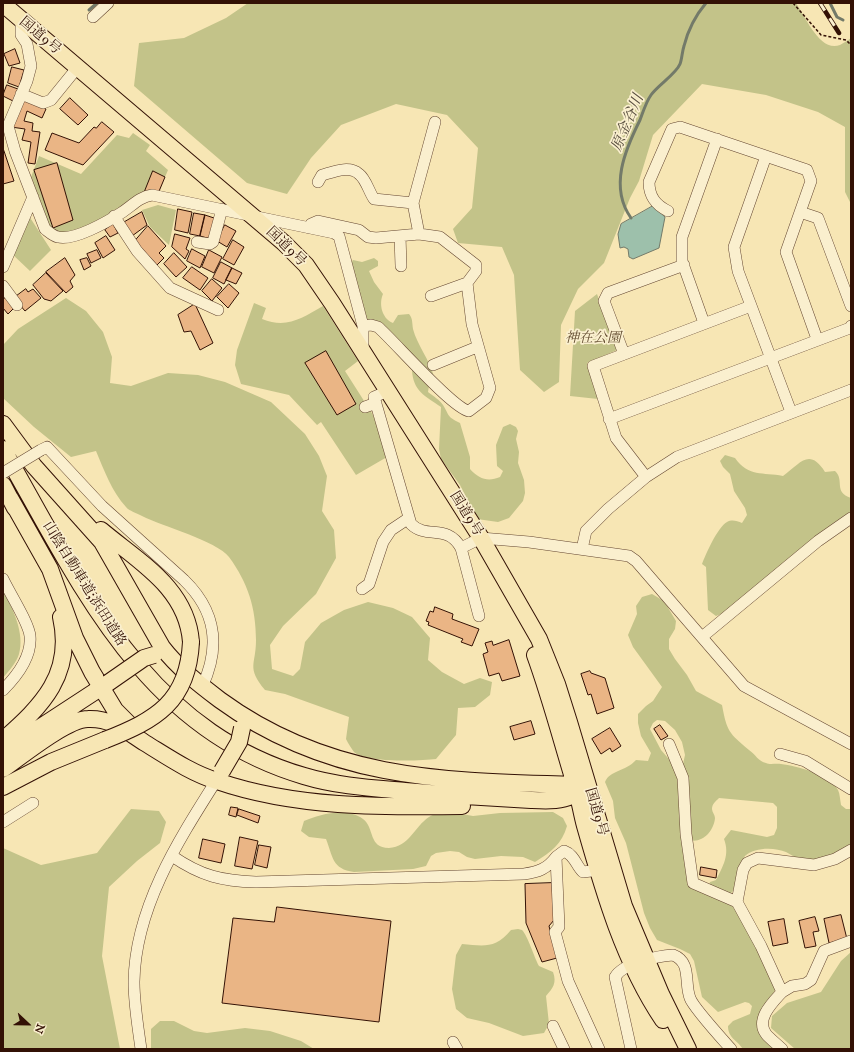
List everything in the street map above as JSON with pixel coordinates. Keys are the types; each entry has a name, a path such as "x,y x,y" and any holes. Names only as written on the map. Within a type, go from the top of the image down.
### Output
{"highway":[{"name":"国道9号","path":"3,4 21,21 284,243 306,265 481,538 527,616 542,646 557,684 578,751 583,791 585,826 619,932 639,962 688,1049"},
{"path":"3,424 34,466 102,542 162,647 171,659 202,686 237,712 274,733 316,752 378,770 432,778 509,781 542,780 556,773 563,757 561,740"},
{"name":"山陰自動車道;浜田道路","path":"3,449 103,619 139,668 175,705 216,736 259,759 305,776 329,782 376,789"},
{"path":"3,787 51,762 144,723 169,705 176,695 188,670 191,642 190,630 181,605 165,583 103,532 54,488"},
{"path":"7,492 50,569 83,656 104,686 115,710 153,745 176,761"},
{"path":"3,740 33,712 49,692 59,671 64,648 62,624 54,593 7,492"},
{"name":"国道9号","path":"492,556 530,643 561,740 583,791 618,886 639,962 657,1011 683,1049"},
{"path":"3,754 30,734 144,658 154,655 171,659"},
{"path":"219,776 239,742 242,728 237,712"},
{"path":"3,769 66,727 86,719 98,719 112,722 176,761 285,797 375,806 464,806 568,798 583,791"},
{"path":"509,781 583,791"},
{"path":"376,789 583,791"},
{"path":"376,789 562,802 572,808 585,826"}],"street":[{"path":"93,17 108,3"},
{"path":"21,21 21,35 27,44 31,66 27,81 8,126 15,151 45,229 52,235 59,238 70,237 84,232 114,216 143,196 152,195 251,215 339,236 363,326 363,352"},
{"path":"22,94 43,103 51,100 77,68"},
{"path":"419,234 413,203 435,122"},
{"path":"668,211 659,206 654,200 649,191 649,182 672,129 680,127 807,170 811,181 786,252 817,339"},
{"path":"704,323 684,265 682,237 717,139"},
{"path":"766,156 734,247 738,271 791,412"},
{"path":"318,182 322,175 343,169 359,174 374,199 413,203"},
{"path":"3,267 33,197"},
{"path":"197,242 210,244 213,242 222,209"},
{"path":"800,212 818,218 851,306"},
{"path":"114,216 137,251 170,288 218,310"},
{"path":"309,228 311,224 318,221 359,230 368,237 419,234 445,240 476,265 476,271 467,284 431,296"},
{"path":"400,236 401,266"},
{"path":"624,354 604,302 608,293 684,265"},
{"path":"363,326 371,325 378,327 433,383 464,411 468,411 486,398 490,388 477,347 472,324 467,284"},
{"path":"3,286 17,305"},
{"path":"646,477 616,438 593,366 751,306"},
{"path":"609,419 817,339 850,328 851,326"},
{"path":"433,365 477,347"},
{"path":"582,549 586,531 608,509 646,477 677,458 791,412 851,390"},
{"path":"388,391 374,397 370,405 411,524 416,529 450,534 455,538 461,548 479,616"},
{"path":"3,473 47,447 102,506 195,591 204,603 213,631 212,660 202,686"},
{"path":"362,589 370,584 384,542 391,530 409,518"},
{"path":"702,637 818,541 851,518"},
{"path":"461,548 481,538 618,553 636,561 744,686 851,744"},
{"path":"3,579 30,635 25,662 14,679 3,690"},
{"path":"669,744 683,778 686,834 693,883 737,902 761,946 782,992"},
{"path":"780,754 805,761 851,789"},
{"path":"141,1049 134,983 135,961 146,911 172,856 219,776"},
{"path":"3,822 33,803"},
{"path":"737,902 743,870 747,863 753,859 758,858 814,865 835,859 851,850"},
{"path":"172,856 189,868 219,879 256,882 524,874 538,872 550,865 556,856 564,851 574,858 584,872 599,870"},
{"path":"556,856 559,927 555,932 568,981 599,1049"},
{"path":"782,1049 766,1034 763,1026 768,1008 782,992 792,986 805,984 812,980 824,951 851,941"},
{"path":"631,1049 615,977 619,970 639,962 673,955 681,960 687,972 688,990 692,1002 731,1049"},
{"path":"553,1026 564,1049"}],"path":[{"path":"793,3 821,35 846,40 851,45"}],"green space":[{"path":"248,3 796,3 814,32 826,44 833,46 840,45 851,38 851,204 845,192 845,127 818,112 766,95 702,84 653,135 639,181 630,198 604,263 578,289 561,325 559,382 544,392 520,370 514,275 502,247 458,243 453,229 472,208 478,148 447,115 396,104 341,125 311,158 287,194 247,183 134,86 139,43 184,38 226,18"},
{"path":"133,133 150,145 146,151 168,170 157,196 73,236 47,230 27,178 31,177 39,156 81,174 117,135 129,138"},
{"path":"158,205 176,210 169,245 150,227 142,210"},
{"path":"29,216 51,250 30,271 11,253"},
{"path":"374,258 378,261 378,266 369,271 374,282 383,294 381,302 382,310 386,318 393,323 398,315 409,314 412,319 413,329 417,341 430,365 434,377 429,386 428,392 442,403 452,419 460,423 470,457 470,469 484,479 496,479 500,477 503,471 497,466 496,445 503,427 510,424 516,427 518,431 516,439 519,452 518,463 524,480 525,493 523,501 509,518 498,522 477,519 460,485 441,459 439,449 441,407 430,400 417,388 412,370 374,330 365,324 350,264 353,260 362,262"},
{"name":"神在公園","path":"597,294 617,350 587,363 598,399 570,396 575,311"},
{"path":"66,298 86,311 103,332 112,357 110,383 131,386 168,373 198,375 225,382 271,402 305,434 319,456 327,476 322,511 334,530 336,558 316,594 283,626 270,645 272,669 293,676 300,669 305,642 321,623 344,610 368,602 393,608 412,617 430,638 428,660 442,672 464,684 480,678 492,682 490,695 475,707 458,708 456,735 436,759 381,760 360,756 354,752 346,739 349,717 285,694 265,690 256,676 253,666 256,648 256,628 250,596 241,576 229,557 213,545 129,510 112,488 96,451 71,457 34,427 3,398 3,345 18,329"},
{"path":"254,303 266,308 262,319 279,323 294,321 323,306 358,361 345,371 373,415 387,457 356,475 321,422 317,425 289,395 241,384 235,365 237,350"},
{"path":"725,455 735,458 745,468 756,473 783,476 804,460 814,460 825,472 835,471 838,474 842,493 851,498 851,513 726,612 716,616 708,610 706,567 702,564 712,542 723,525 731,521 742,523 747,515 745,508 734,491 730,474 723,467 720,461"},
{"path":"3,591 11,605 17,621 20,646 19,654 16,660 3,678"},
{"path":"652,594 664,601 676,621 675,629 669,639 669,649 696,691 722,705 727,727 737,740 759,760 769,764 795,767 828,779 838,790 841,805 846,809 851,809 851,845 833,855 820,861 807,862 781,850 759,849 749,853 743,859 739,868 735,887 730,894 709,886 710,882 716,880 725,860 726,845 724,839 731,830 767,837 774,835 777,828 777,807 773,803 719,798 712,807 715,818 710,832 698,840 689,840 687,777 683,764 685,755 682,742 675,730 665,721 657,720 653,723 650,729 661,750 675,766 679,780 689,883 728,901 741,917 773,979 775,990 764,1011 775,1049 743,1049 731,1036 728,1026 733,1021 750,1014 752,1006 745,1002 718,1012 702,997 694,961 690,954 657,940 644,913 626,843 615,818 613,801 605,782 610,775 627,767 636,760 648,761 651,753 641,736 638,723 638,714 653,701 662,687 633,647 628,635 637,614 636,606 642,597"},
{"path":"131,809 159,811 166,822 160,843 137,861 109,887 102,956 120,1049 3,1049 3,848 41,865 97,853"},
{"path":"450,812 473,816 500,813 553,812 563,818 567,826 559,843 546,855 535,862 523,857 501,856 475,859 467,857 459,852 450,851 436,853 431,856 426,866 413,869 354,872 341,868 337,865 332,857 326,839 309,837 301,831 304,821 310,818 325,814 349,813 357,815 367,823 378,845 389,848 402,844 424,821 431,816"},
{"path":"511,930 522,930 524,933 539,966 553,972 555,979 554,985 546,996 549,1024 544,1033 523,1036 489,1023 467,1018 456,1009 452,989 456,955 462,944 489,945 500,940"},
{"path":"851,952 851,1049 795,1049 771,1028 772,1016 787,1003 821,992 841,961"},
{"path":"160,1021 174,1021 194,1031 207,1033 245,1028 270,1031 301,1041 314,1049 151,1049 151,1029"}],"shaded area":[{"path":"653,206 665,217 659,248 633,259 629,257 628,249 624,247 620,248 618,234 621,224"}],"building":[{"path":"15,49 20,63 9,66 4,54"},
{"path":"12,67 24,70 19,87 8,83"},
{"path":"7,85 18,89 13,101 3,96"},
{"path":"70,98 88,115 78,125 60,109"},
{"path":"25,99 46,109 42,118 27,111 24,121 33,123 32,131 40,132 35,164 28,163 31,142 22,140 25,129 11,127"},
{"path":"102,122 114,132 83,165 45,150 52,133 79,143 94,127 96,128"},
{"path":"4,151 14,181 3,184 3,152"},
{"path":"57,163 73,220 53,228 34,170"},
{"path":"153,171 165,177 157,196 145,191"},
{"path":"178,209 192,212 188,233 175,230"},
{"path":"142,212 147,225 132,236 123,223"},
{"path":"194,213 205,215 200,236 190,234"},
{"path":"205,215 217,219 211,239 200,236"},
{"path":"113,224 118,233 110,237 105,230"},
{"path":"225,225 236,231 227,247 217,241"},
{"path":"148,226 166,246 159,253 164,258 157,265 135,241"},
{"path":"175,234 190,238 186,249 189,251 185,259 172,247"},
{"path":"106,236 115,250 103,258 95,243"},
{"path":"233,240 244,247 234,265 223,259"},
{"path":"192,249 205,256 200,268 187,261"},
{"path":"97,250 101,258 91,263 87,254"},
{"path":"209,250 222,257 214,273 202,267"},
{"path":"174,253 187,267 176,277 164,264"},
{"path":"65,258 75,275 70,281 73,287 66,293 46,272"},
{"path":"87,258 91,266 84,270 80,260"},
{"path":"221,262 232,268 224,284 213,278"},
{"path":"192,267 208,278 200,290 183,278"},
{"path":"232,268 242,273 236,284 226,280"},
{"path":"46,273 63,291 51,301 44,299 33,285"},
{"path":"212,279 222,288 212,301 202,291"},
{"path":"229,284 239,293 228,308 217,297"},
{"path":"26,289 28,292 33,289 41,298 25,311 14,298"},
{"path":"7,296 15,307 8,314 3,308 3,300"},
{"path":"195,304 213,343 200,350 191,331 184,332 178,315"},
{"path":"326,351 356,404 337,415 305,363"},
{"path":"435,607 453,614 452,619 479,629 472,646 461,642 463,639 428,625 429,622 426,621 430,611 433,612"},
{"path":"509,640 520,676 502,681 499,673 489,676 483,654 488,652 485,643 492,641 493,645"},
{"path":"590,671 591,673 605,678 614,708 597,714 591,694 588,695 581,674"},
{"path":"531,721 535,734 514,740 510,727"},
{"path":"660,725 668,736 661,740 654,729"},
{"path":"610,728 621,746 612,752 610,748 601,754 592,739"},
{"path":"231,807 238,808 236,817 229,815"},
{"path":"239,809 260,816 258,823 237,815"},
{"path":"240,837 258,841 252,869 235,866"},
{"path":"203,839 225,844 221,863 199,858"},
{"path":"259,845 271,847 267,868 255,865"},
{"path":"701,867 717,870 716,878 700,875"},
{"path":"552,883 554,920 549,926 557,958 542,962 526,923 525,884"},
{"path":"277,907 391,921 379,1022 222,1003 233,918 274,922"},
{"path":"841,915 847,939 829,943 824,919"},
{"path":"815,917 819,931 813,932 816,946 805,948 799,921"},
{"path":"784,919 788,943 773,946 768,922"}],"waterway":[{"path":"89,10 97,3"},
{"name":"原金谷川","path":"631,218 624,206 620,181 629,144 651,95 678,68 690,29 698,13 706,3"},
{"path":"830,3 837,17 843,20"}],"railway":[{"path":"820,3 839,33"}]}
